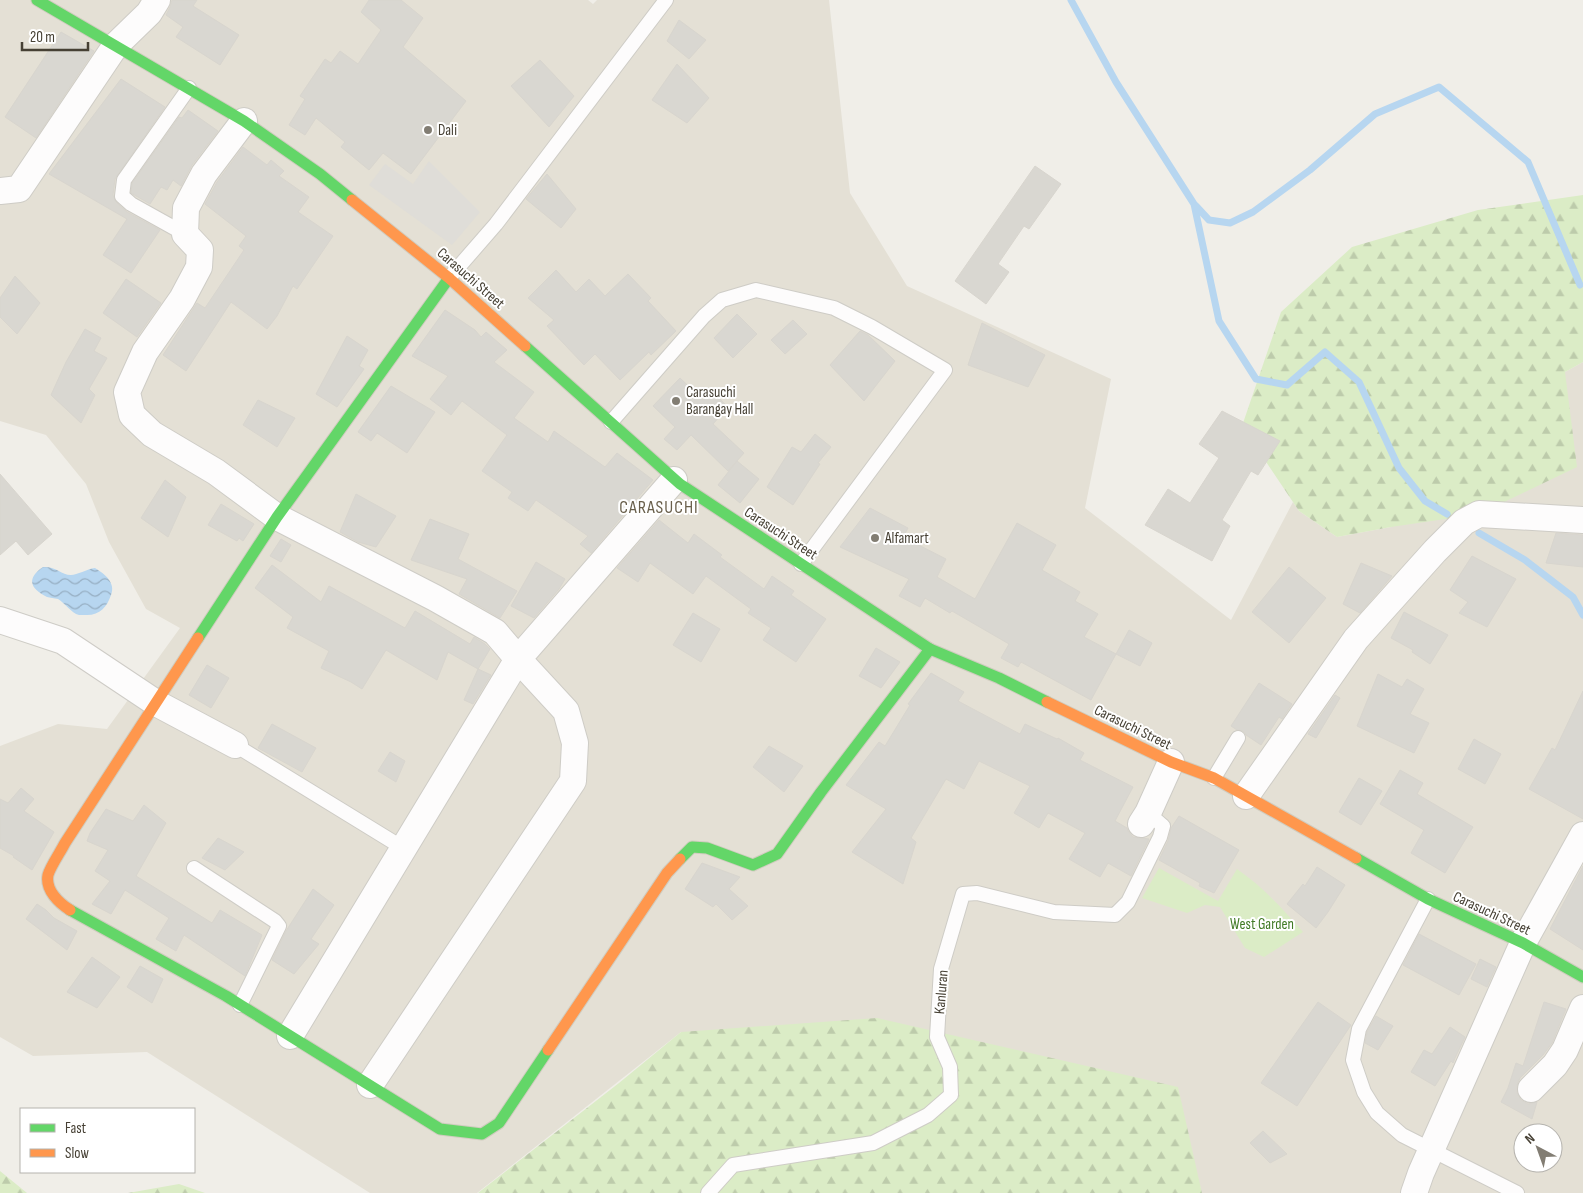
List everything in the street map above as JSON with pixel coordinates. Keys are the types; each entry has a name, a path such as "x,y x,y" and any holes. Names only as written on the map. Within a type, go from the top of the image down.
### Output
{"street":[{"name":"Carasuchi Street","path":"37,0 244,121 320,174 449,278 674,480 930,649 999,678 1171,762 1214,778 1428,899 1522,943 1583,977"},
{"path":"0,191 19,189 116,45 149,13 157,0"},
{"path":"244,121 204,174 186,208 185,234 200,250 199,267 182,299 145,352 127,392 132,415 152,434 216,472 277,517 435,598 495,632 566,711 575,743 573,780 370,1085"},
{"path":"449,278 277,517 66,842 48,875 50,889 62,905 240,1005 440,1129 482,1134 499,1123 667,874 692,848 707,848 753,865 777,854 821,792 930,649"},
{"path":"290,1036 518,659 674,480"},
{"path":"1246,796 1356,639 1435,551 1464,522 1479,514 1583,520"},
{"path":"0,620 64,641 156,703 235,745"},
{"path":"1144,819 1171,762"},
{"path":"1414,1193 1522,943 1583,835"},
{"path":"1531,1089 1555,1065 1565,1050 1583,1008"}],"lane":[{"path":"449,278 496,224 666,0"},
{"path":"185,234 131,204 122,196 124,180 189,88"},
{"path":"611,422 704,316 722,300 756,290 834,308 872,327 945,370 801,564"},
{"path":"1214,778 1238,738"},
{"path":"235,745 403,848"},
{"name":"Kanluran","path":"708,1193 733,1165 873,1143 928,1115 951,1095 950,1066 937,1037 941,969 963,894 977,893 1054,912 1115,916 1128,902 1160,837 1163,826 1144,819"},
{"path":"194,868 275,921 279,926 240,1005"},
{"path":"1428,899 1359,1029 1353,1060 1364,1092 1377,1113 1402,1135 1517,1193"}],"shaded area":[{"path":"0,0 588,0 593,4 597,0 829,0 850,193 907,286 1111,379 1085,508 1231,620 1293,502 1299,511 1337,537 1391,527 1565,372 1583,362 1583,1193 1202,1193 1200,1186 681,1032 477,1193 370,1193 147,1052 33,1056 0,1037 0,746 58,724 107,729 180,628 146,609 109,542 86,484 46,435 0,421"},
{"path":"429,161 480,212 452,245 369,185 385,164 413,184"}],"green space":[{"path":"1583,195 1583,362 1565,372 1577,467 1479,514 1337,537 1299,511 1242,426 1281,312 1352,247 1478,210"},
{"name":"West Garden","path":"1159,868 1218,901 1237,869 1264,891 1303,932 1264,957 1245,948 1220,907 1205,905 1187,913 1142,898"},
{"path":"877,1018 1178,1087 1202,1193 478,1193 681,1032"},
{"path":"0,1171 27,1193 0,1193"},
{"path":"179,1184 205,1193 128,1193"}],"water":[{"path":"43,567 71,575 95,568 106,576 111,583 111,595 102,610 96,614 76,614 58,599 41,594 34,586 32,579"}],"building":[{"path":"172,0 197,0 193,6 239,35 220,65 176,37 183,27 166,15"},
{"path":"369,0 401,0 423,18 403,47 466,101 411,174 383,153 369,170 341,147 345,142 316,118 305,135 289,125 305,99 300,96 325,59 331,63 340,51 358,64 381,30 361,12"},
{"path":"679,20 706,40 689,59 667,41"},
{"path":"61,32 94,51 36,138 5,117"},
{"path":"540,60 574,96 549,127 511,86"},
{"path":"677,64 709,98 687,123 652,100"},
{"path":"121,79 165,107 115,179 113,195 116,202 127,212 160,230 131,273 103,255 127,219 49,174"},
{"path":"188,110 218,131 192,165 181,186 173,180 167,190 161,187 150,204 131,193 132,183 179,117 182,118"},
{"path":"243,147 267,165 271,160 284,171 279,176 309,197 298,212 333,236 297,289 293,286 277,316 267,329 231,302 186,371 163,355 197,303 205,308 244,250 239,246 246,236 205,204 217,182"},
{"path":"1035,166 1061,184 1029,229 1024,226 998,264 1009,272 986,304 955,281"},
{"path":"547,174 576,209 561,228 526,199"},
{"path":"556,270 576,292 589,279 605,296 628,274 651,298 648,301 676,331 651,355 649,352 620,380 595,354 584,365 547,326 554,320 528,298"},
{"path":"15,276 40,303 17,334 0,317 0,298"},
{"path":"126,279 161,303 137,337 103,313"},
{"path":"445,310 475,330 481,337 486,332 507,350 494,362 534,392 514,418 548,442 554,431 605,467 617,453 653,480 591,553 580,544 588,536 536,500 528,511 508,498 512,492 482,471 507,435 462,401 451,415 430,399 448,376 412,356"},
{"path":"737,314 757,334 733,358 714,338"},
{"path":"793,320 807,334 785,354 771,340"},
{"path":"982,323 1045,355 1028,387 968,365"},
{"path":"85,329 101,338 94,351 107,358 89,389 95,395 81,423 51,395 66,362"},
{"path":"860,331 868,335 895,361 864,401 830,365"},
{"path":"347,336 368,350 359,366 364,369 337,407 316,394"},
{"path":"680,378 703,400 711,390 728,407 713,424 744,453 728,471 691,435 677,450 664,439 675,427 653,406"},
{"path":"391,386 435,412 407,453 377,433 371,441 358,432"},
{"path":"258,400 295,418 277,447 243,425"},
{"path":"1222,411 1280,441 1258,475 1251,471 1222,520 1230,526 1212,561 1145,525 1168,489 1190,503 1219,458 1199,444"},
{"path":"815,434 831,447 818,463 820,464 793,505 767,487 792,447 801,452"},
{"path":"737,461 759,479 740,503 718,485"},
{"path":"0,474 52,534 28,555 16,541 0,555"},
{"path":"165,480 186,497 168,537 141,518"},
{"path":"356,494 396,516 376,547 358,542 340,532"},
{"path":"221,504 254,524 243,541 239,538 237,541 208,525"},
{"path":"870,508 908,528 903,537 946,559 937,577 975,599 1017,523 1056,545 1042,570 1080,592 1075,601 1098,614 1084,637 1116,654 1091,700 1021,662 1018,667 1001,658 1009,644 952,611 950,613 925,598 920,607 899,596 909,579 840,547"},
{"path":"430,519 469,534 458,559 517,591 500,618 459,594 467,579 411,560"},
{"path":"659,520 688,543 694,534 722,555 720,557 764,589 772,576 794,591 791,595 826,619 796,662 763,640 771,628 748,613 751,609 706,576 693,594 650,563 638,582 617,568"},
{"path":"1556,533 1583,535 1583,567 1546,563"},
{"path":"281,539 291,545 281,562 270,556"},
{"path":"1472,556 1516,579 1487,627 1459,613 1468,602 1450,590"},
{"path":"536,562 565,579 559,589 534,618 511,606"},
{"path":"1361,563 1392,576 1360,613 1343,604"},
{"path":"272,565 321,602 329,586 405,628 415,611 470,644 474,637 490,649 478,669 448,652 437,680 386,650 362,689 321,668 329,651 287,628 293,617 255,588"},
{"path":"1289,567 1326,598 1289,643 1252,612"},
{"path":"1404,612 1448,635 1430,664 1412,652 1413,650 1391,638"},
{"path":"693,613 720,629 701,662 673,645"},
{"path":"1129,630 1152,643 1140,666 1116,654"},
{"path":"876,648 900,662 881,688 859,676"},
{"path":"207,665 229,678 211,708 189,695"},
{"path":"478,669 491,675 473,704 464,700"},
{"path":"931,673 964,692 958,701 1020,734 1025,724 1058,738 1084,753 1080,760 1133,787 1115,821 1127,828 1133,837 1149,839 1131,876 1108,863 1100,877 1069,859 1085,833 1048,813 1039,828 1014,813 1030,786 979,761 964,789 946,779 911,838 916,842 903,884 852,852 886,809 846,785 879,742 885,746 910,705 908,704"},
{"path":"1378,674 1402,687 1407,679 1424,689 1410,714 1429,723 1414,753 1357,726"},
{"path":"1259,683 1292,704 1282,719 1279,717 1261,745 1243,731 1231,726"},
{"path":"1583,691 1583,819 1529,789 1552,748 1555,750"},
{"path":"1335,695 1340,698 1316,738 1308,734"},
{"path":"272,724 316,748 302,772 258,748"},
{"path":"1474,739 1501,754 1485,784 1458,769"},
{"path":"769,746 803,766 784,792 753,767"},
{"path":"390,752 405,761 396,782 378,771"},
{"path":"1400,770 1423,783 1417,794 1473,827 1445,873 1411,853 1424,830 1380,804"},
{"path":"1359,778 1382,791 1361,825 1339,812"},
{"path":"21,788 34,799 24,811 54,832 32,870 0,848 0,799 8,803"},
{"path":"144,805 166,823 136,876 212,923 220,910 262,935 245,976 184,935 176,951 156,939 169,918 125,890 111,914 92,904 110,881 95,871 108,850 87,841 90,833 106,809 133,821"},
{"path":"1179,816 1239,850 1214,893 1199,886 1200,883 1159,860 1168,841 1171,828"},
{"path":"218,838 244,852 225,870 202,858"},
{"path":"702,863 740,877 729,889 748,906 732,920 716,904 713,907 685,889"},
{"path":"1583,866 1583,950 1550,929"},
{"path":"1317,867 1345,885 1316,928 1287,904 1303,884 1305,886"},
{"path":"313,889 334,905 311,939 319,944 294,974 272,960 286,931"},
{"path":"37,904 54,918 77,931 67,950 26,919"},
{"path":"1419,934 1476,964 1459,995 1403,965"},
{"path":"92,957 120,977 97,1008 67,992"},
{"path":"1480,959 1496,967 1487,987 1471,979"},
{"path":"140,966 163,979 152,1003 127,987"},
{"path":"1318,1002 1351,1025 1297,1106 1261,1083"},
{"path":"1544,1002 1566,1009 1552,1043 1520,1078 1517,1085 1517,1093 1521,1100 1528,1104 1537,1102 1532,1119 1501,1102 1508,1088 1516,1063 1523,1066"},
{"path":"1376,1016 1393,1026 1378,1050 1365,1043 1367,1032"},
{"path":"1450,1027 1465,1037 1453,1063 1451,1061 1435,1086 1411,1072 1424,1050 1432,1054"},
{"path":"1263,1131 1287,1154 1270,1163 1250,1143"}],"waterway":[{"path":"1071,0 1116,82 1194,204 1219,321 1256,379 1287,385 1325,352 1359,382 1399,468 1425,501 1447,514"},
{"path":"1196,206 1209,220 1230,223 1253,212 1310,170 1375,114 1439,87 1528,162 1580,285"},
{"path":"1479,533 1525,560 1573,597 1583,615"}],"traffic: fast":[{"path":"37,0 244,121 320,174 352,200"},
{"path":"198,638 277,517 449,278"},
{"path":"525,346 680,484 930,649 999,678 1047,702"},
{"path":"680,859 692,847 707,848 753,865 777,854 821,792 930,649"},
{"path":"1356,858 1428,899 1523,943 1583,977"},
{"path":"70,910 226,996 440,1129 482,1134 499,1123 548,1050"}],"traffic: slow":[{"path":"352,200 449,278 525,346"},
{"path":"70,910 57,900 51,891 48,881 51,868 65,843 198,638"},
{"path":"1047,702 1171,762 1214,778 1356,858"},
{"path":"548,1050 667,873 680,859"}],"place":[{"name":"Dali","path":"428,130"},
{"name":"Carasuchi Barangay Hall","path":"676,401"},
{"name":"Alfamart","path":"875,538"}],"district":[{"name":"CARASUCHI","path":"659,507"}]}
